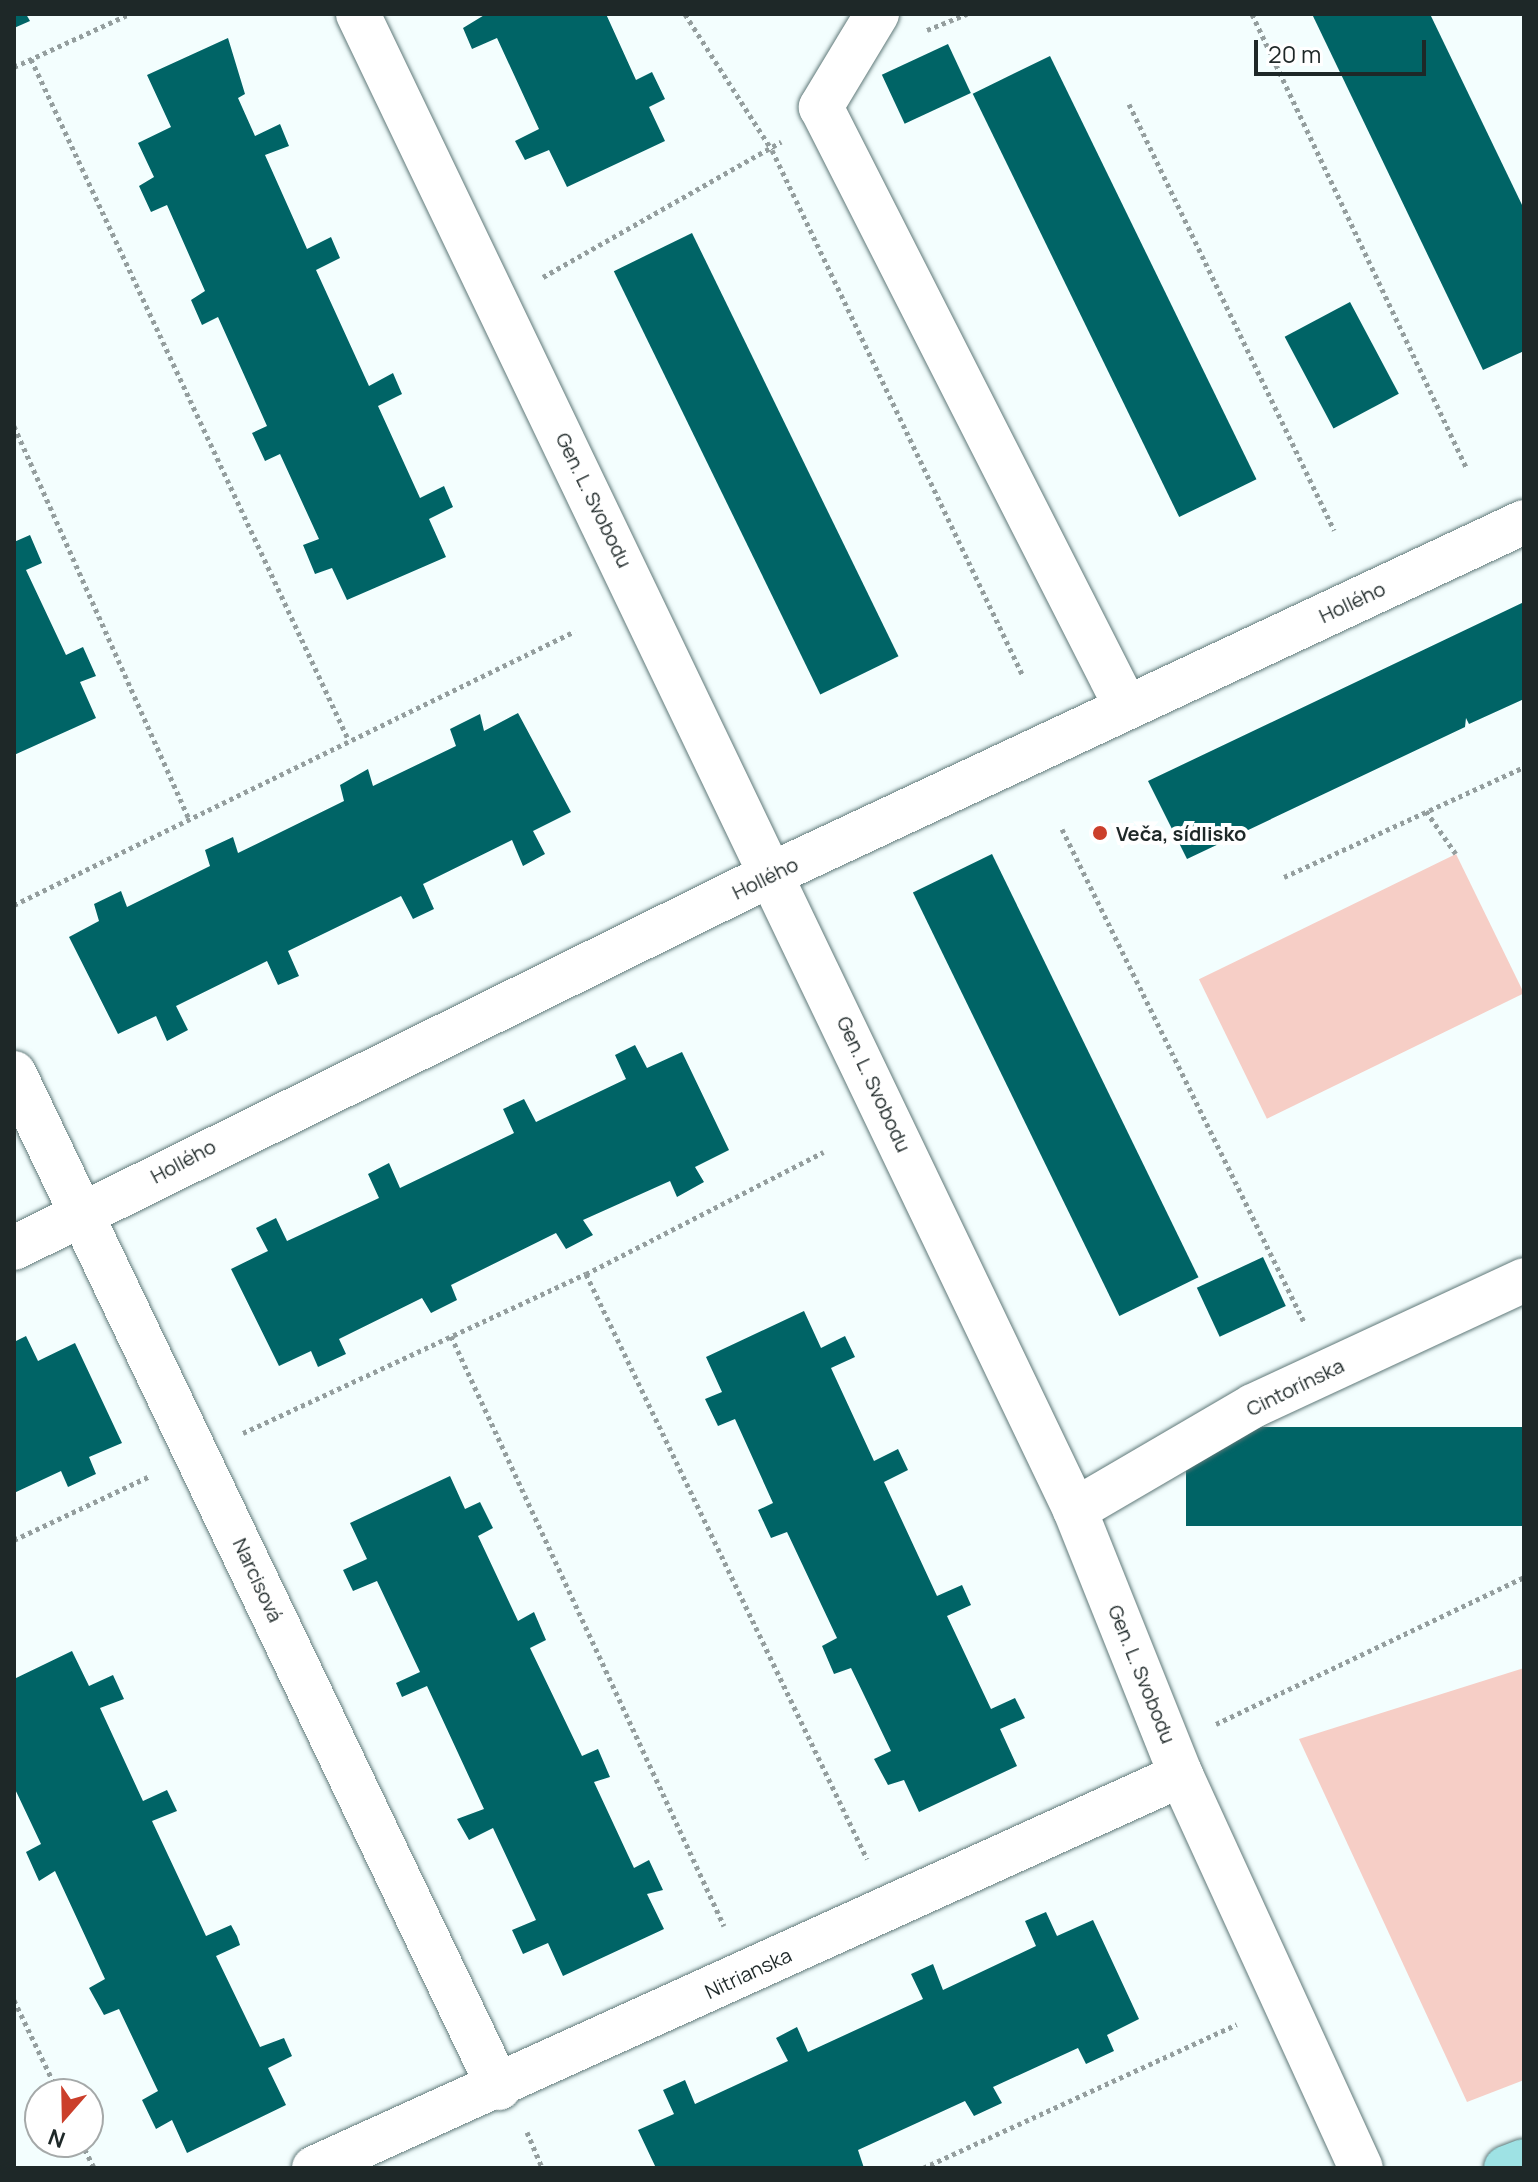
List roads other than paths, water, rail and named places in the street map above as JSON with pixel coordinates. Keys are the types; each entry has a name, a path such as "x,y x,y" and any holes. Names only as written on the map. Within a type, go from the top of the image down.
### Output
{"main road":[{"path":"1506,2168 1524,2161"}],"street":[{"name":"Gen. L. Svobodu","path":"358,14 774,873 1075,1510 1176,1759 1361,2168"},
{"path":"877,14 821,107 1126,707"},
{"name":"Hollého","path":"14,1248 774,873 1524,522"},
{"name":"Narcisová","path":"14,1073 85,1214 499,2088"},
{"name":"Cintorínska","path":"1075,1510 1253,1406 1524,1280"},
{"name":"Nitrianska","path":"314,2168 499,2088 890,1907 1176,1759"}],"place":[{"name":"Veča, sídlisko","path":"1100,833"}]}
